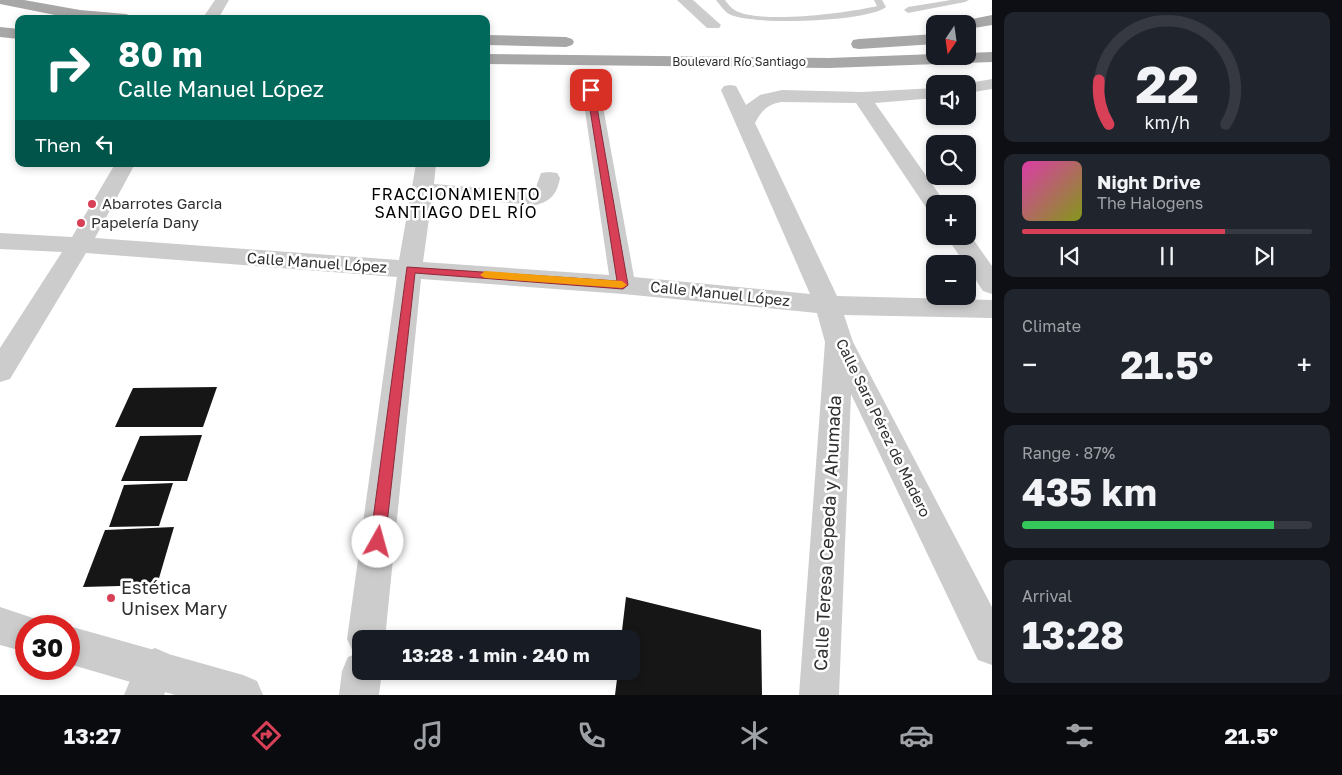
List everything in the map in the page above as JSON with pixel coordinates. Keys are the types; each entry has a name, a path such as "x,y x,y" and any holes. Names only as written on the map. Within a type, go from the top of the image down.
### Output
{"main road":[{"path":"0,0 80,15"},
{"path":"976,23 992,20"},
{"path":"976,33 992,30"},
{"path":"0,32 15,34"},
{"path":"867,44 926,32"},
{"path":"490,40 578,42"},
{"path":"840,46 926,40"},
{"name":"Boulevard Río Santiago","path":"735,46 823,47"},
{"name":"Boulevard Río Santiago","path":"490,59 829,63 992,57"}],"street":[{"path":"684,0 713,25"},
{"path":"591,90 623,285"},
{"name":"Calle Sara Pérez de Madero","path":"730,90 828,305 840,342 992,646"},
{"path":"744,124 755,106 767,99 782,96 862,98 926,94"},
{"path":"862,98 930,195"},
{"path":"0,371 79,245 123,167"},
{"path":"367,630 410,270 424,177 531,199 541,198 546,193 549,178"},
{"name":"Calle Manuel López","path":"0,241 79,245 623,285 828,305 992,309"},
{"path":"964,245 992,286"},
{"name":"Calle Teresa Cepeda y Ahumada","path":"819,695 840,342"},
{"path":"0,626 15,630"},
{"path":"80,649 150,682 243,695"},
{"path":"359,695 361,680"}],"lane":[{"path":"720,0 732,13 750,17 785,18 865,12 882,7 878,0"},
{"path":"908,10 965,0"}],"building":[{"path":"217,387 203,427 115,427 133,388"},
{"path":"202,435 187,481 121,481 140,436"},
{"path":"173,483 159,526 109,527 124,485"},
{"path":"174,527 157,585 83,587 105,530"},
{"path":"626,597 761,630 762,695 615,695 617,680 640,680 640,630 622,630"}],"slow traffic":[{"path":"485,275 622,285"}],"place":[{"name":"Abarrotes Garcia","path":"92,204"},
{"name":"Papelería Dany","path":"81,223"},
{"name":"Estética Unisex Mary","path":"111,598"}],"district":[{"name":"FRACCIONAMIENTO SANTIAGO DEL RÍO","path":"456,203"}],"route":[{"path":"378,542 410,270 623,285 591,90"}]}
